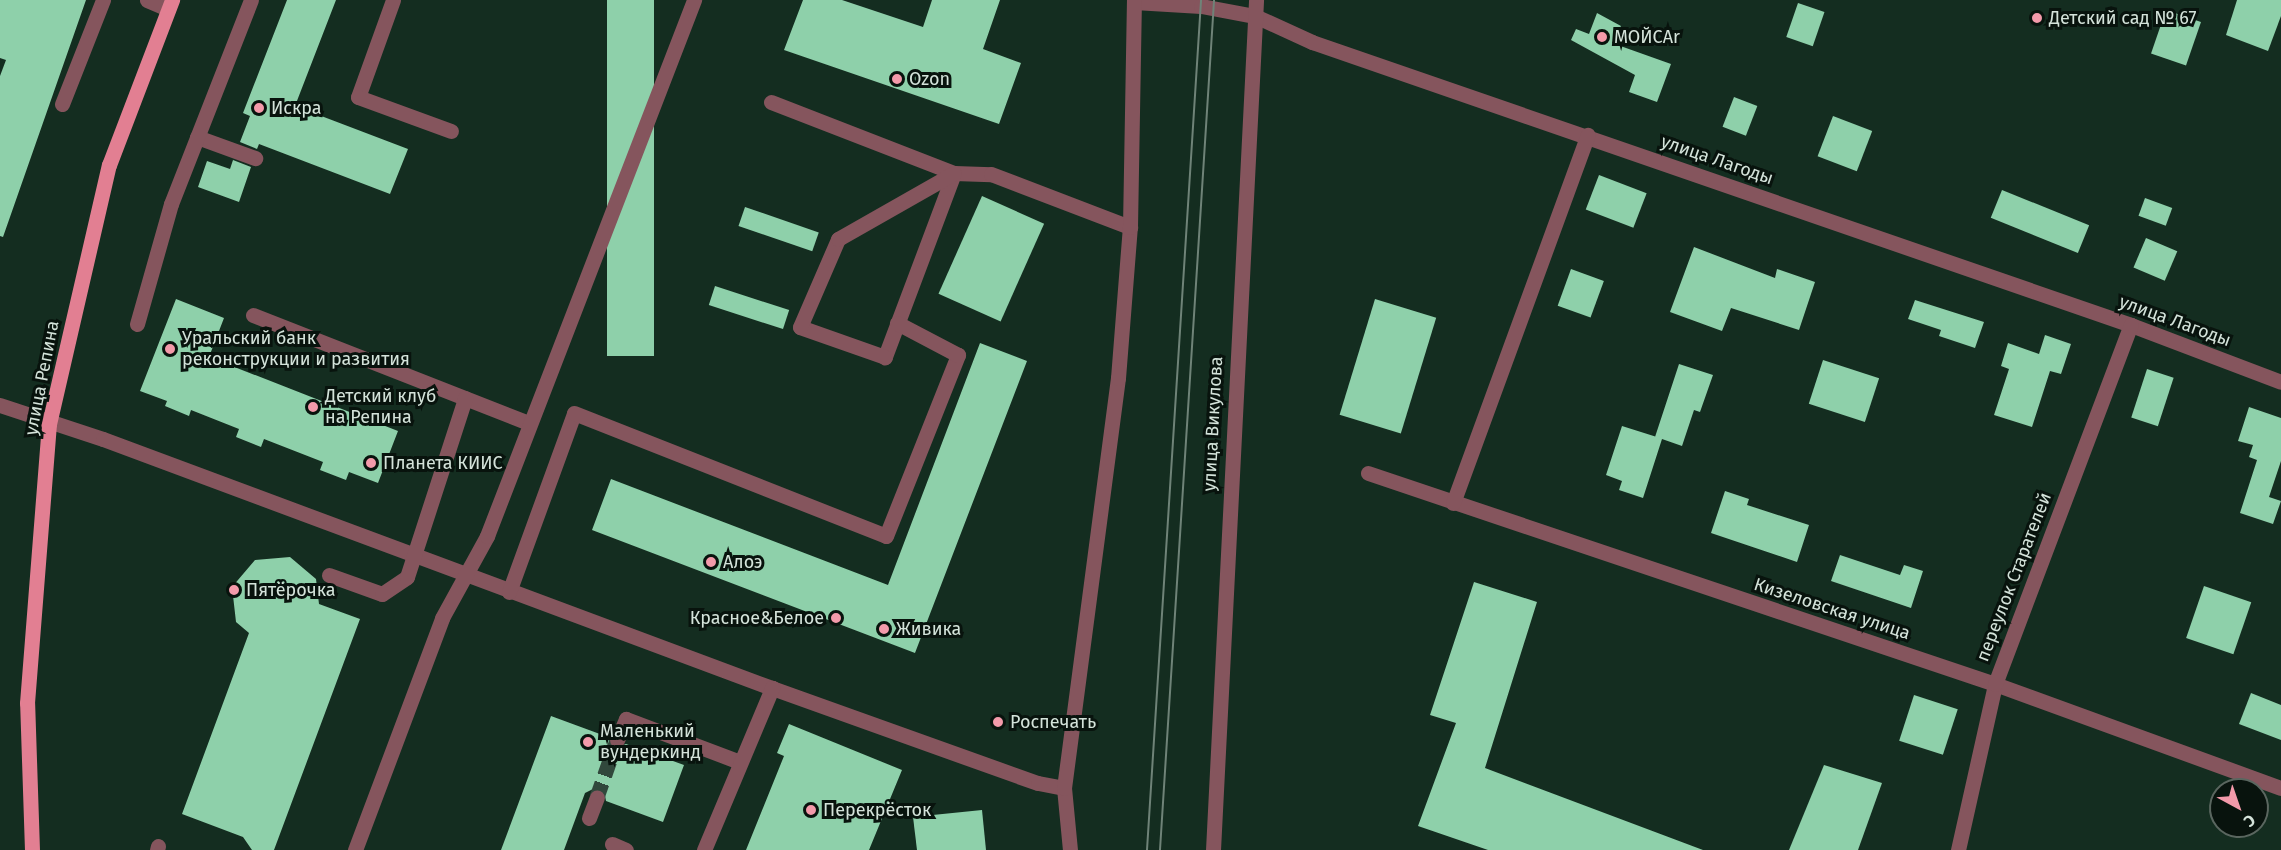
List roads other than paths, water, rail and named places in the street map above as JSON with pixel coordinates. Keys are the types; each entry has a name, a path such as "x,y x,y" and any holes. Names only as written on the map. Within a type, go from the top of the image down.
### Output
{"main road":[{"name":"улица Репина","path":"32,850 27,703 49,424 109,165 170,4"}],"street":[{"path":"62,104 103,0"},
{"path":"147,0 170,4"},
{"path":"137,324 171,204 251,0"},
{"path":"393,0 358,97 451,131"},
{"path":"355,850 442,618 487,536 694,0"},
{"name":"улица Викулова","path":"1213,850 1256,0"},
{"path":"1070,850 1064,788 1118,378 1130,227 1134,1"},
{"name":"улица Лагоды","path":"1134,1 1201,6 1255,16 1312,42 1588,135 2131,325 2281,382"},
{"path":"771,102 954,173 991,174 1130,227"},
{"path":"1453,503 1588,135"},
{"path":"197,137 255,158"},
{"path":"954,173 885,357 800,327 838,239 954,173"},
{"path":"254,315 530,423"},
{"path":"509,592 574,413 886,536 958,355 897,323"},
{"name":"переулок Старателей","path":"1958,850 1995,684 2131,325"},
{"path":"329,575 382,594 406,577 465,398"},
{"path":"0,405 49,424 103,439 412,557 772,688 1038,783 1064,788"},
{"name":"Кизеловская улица","path":"1368,473 1995,684 2281,788"},
{"path":"704,850 772,688"},
{"path":"617,740 626,719 740,762"},
{"path":"589,818 597,797"}],"tunnel":[{"path":"597,797 617,740"}],"tram line":[{"path":"1147,850 1201,0"},
{"path":"1160,850 1214,0"}],"place":[{"name":"Детский сад № 67","path":"2037,18"},
{"name":"МОЙCAr","path":"1602,37"},
{"name":"Ozon","path":"897,79"},
{"name":"Искра","path":"259,108"},
{"name":"Уральский банк реконструкции и развития","path":"170,349"},
{"name":"Детский клуб на Репина","path":"313,407"},
{"name":"Планета КИИС","path":"371,463"},
{"name":"Алоэ","path":"711,562"},
{"name":"Пятёрочка","path":"234,590"},
{"name":"Красное&Белое","path":"836,618"},
{"name":"Живика","path":"884,629"},
{"name":"Роспечать","path":"998,722"},
{"name":"Маленький вундеркинд","path":"588,742"},
{"name":"Перекрёсток","path":"811,810"}]}
